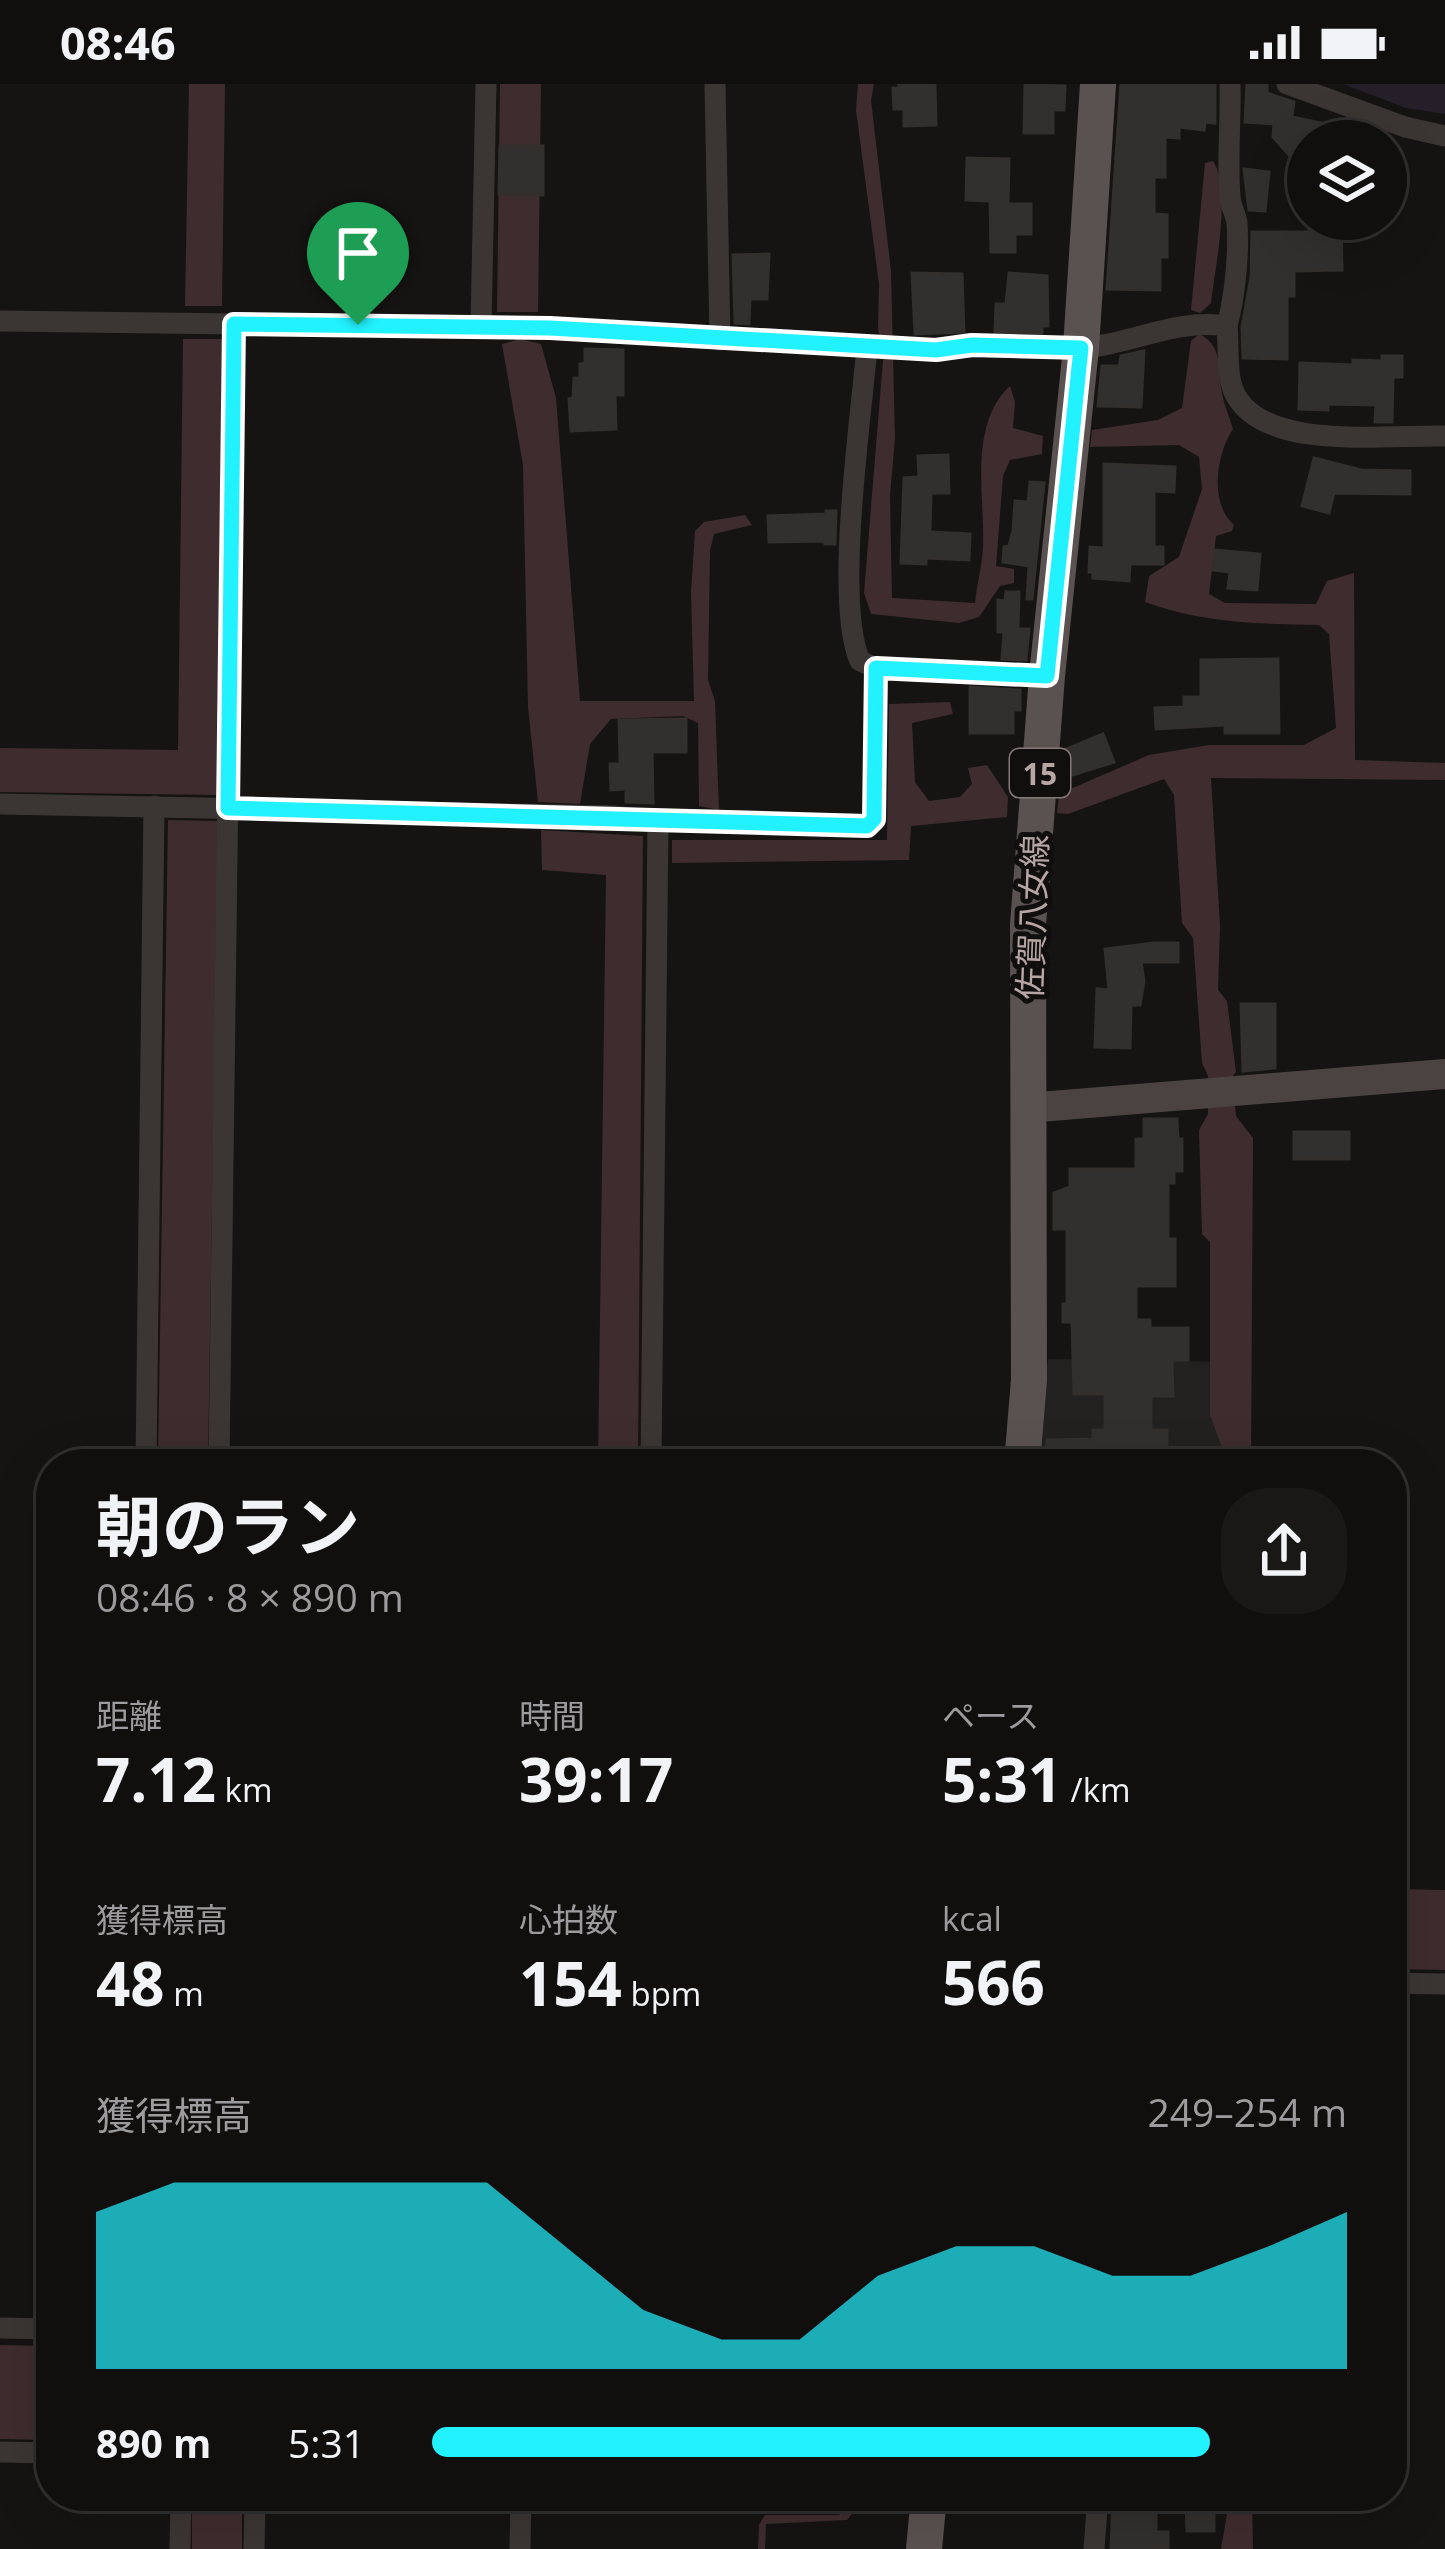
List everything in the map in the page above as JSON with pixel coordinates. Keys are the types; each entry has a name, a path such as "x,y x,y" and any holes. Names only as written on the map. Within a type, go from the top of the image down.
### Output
{"main road":[{"name":"佐賀八女線","path":"1023,1449 1029,1380 1028,926 1047,676 1081,348 1098,84"},
{"path":"924,2549 927,2511"}],"street":[{"path":"481,326 486,84"},
{"path":"1230,84 1229,200 1237,220 1227,326 1233,390 1251,416 1306,435 1445,436"},
{"path":"1287,84 1405,127 1445,136"},
{"path":"716,86 720,340"},
{"path":"0,321 481,326 936,350 1004,345 1081,348 1192,323 1227,326"},
{"path":"220,1449 234,324"},
{"path":"880,348 850,582 852,642 860,661 876,668 1047,676"},
{"path":"0,804 867,826 874,819 876,668"},
{"path":"146,1449 154,806"},
{"path":"651,1449 658,821"},
{"path":"1028,1108 1445,1074"},
{"path":"1407,1983 1445,1984"},
{"path":"0,2328 36,2329"},
{"path":"0,2452 36,2452"},
{"path":"180,2549 181,2511"},
{"path":"254,2549 255,2511"},
{"path":"520,2549 521,2511"},
{"path":"1094,2549 1097,2511"}],"shaded area":[{"path":"189,84 225,84 222,306 185,306"},
{"path":"500,84 541,84 538,312 497,312"},
{"path":"858,84 874,84 871,100 891,271 892,598 975,603 983,547 984,441 988,420 1010,386 1015,402 1013,428 1043,436 1042,454 1010,460 1003,476 996,566 1014,569 1014,583 1000,586 979,617 959,623 871,614 864,593 884,348 878,330 879,284 856,110"},
{"path":"1343,84 1445,84 1445,114 1406,108"},
{"path":"1213,161 1221,190 1221,229 1211,303 1200,313 1191,310 1205,163"},
{"path":"1199,334 1215,350 1233,429 1222,452 1218,492 1234,525 1232,531 1216,536 1209,594 1225,603 1316,604 1327,581 1354,573 1355,760 1445,763 1445,780 1211,778 1220,926 1218,990 1227,1001 1236,1116 1253,1138 1251,1449 1222,1449 1210,1415 1210,1242 1202,1234 1199,1130 1208,1114 1208,1076 1202,1063 1193,938 1182,923 1174,795 1164,779 1068,814 1057,813 1059,794 1149,755 1209,745 1304,745 1336,728 1329,634 1319,625 1209,618 1145,602 1149,576 1179,557 1202,489 1199,457 1179,445 1090,447 1092,430 1158,420 1182,408 1191,341"},
{"path":"183,339 222,339 216,795 0,792 0,748 178,750"},
{"path":"520,339 541,344 556,398 580,701 694,701 691,592 695,531 704,522 745,515 752,525 714,534 710,551 708,680 715,701 719,810 699,806 698,723 683,716 611,719 590,744 580,804 538,802 528,707 523,465 502,344"},
{"path":"950,702 953,714 912,723 915,782 929,801 960,797 972,784 968,768 987,765 1008,797 1007,817 911,826 909,860 672,863 672,840 887,840 889,704"},
{"path":"168,820 218,821 208,1449 158,1449"},
{"path":"541,830 643,836 638,1449 598,1449 606,875 542,870"},
{"path":"1048,1359 1239,1362 1241,1449 1039,1449"},
{"path":"1407,1889 1445,1890 1445,1970 1407,1969"},
{"path":"0,2345 36,2346 36,2440 0,2439"},
{"path":"192,2511 242,2511 242,2549 192,2549"},
{"path":"854,2511 847,2520 766,2524 765,2549 758,2549 759,2525 765,2515"},
{"path":"1227,2511 1252,2511 1253,2549 1221,2549"}],"building":[{"path":"935,84 936,125 904,126 904,109 894,109 893,88"},
{"path":"1121,84 1215,85 1215,123 1205,122 1204,130 1179,127 1179,138 1165,137 1165,177 1154,177 1154,214 1167,215 1167,257 1160,257 1160,290 1107,289"},
{"path":"1247,84 1267,84 1267,93 1294,102 1292,117 1306,120 1287,120 1287,153 1273,137 1274,124 1245,122"},
{"path":"1025,85 1065,86 1064,110 1053,110 1053,133 1024,133"},
{"path":"500,146 543,146 543,195 499,194"},
{"path":"967,158 1009,159 1008,204 1031,204 1031,234 1015,234 1015,252 991,252 990,201 966,200"},
{"path":"1244,169 1269,172 1265,211 1249,210"},
{"path":"1252,232 1287,232 1287,240 1341,240 1342,270 1294,271 1294,296 1287,296 1287,359 1243,358"},
{"path":"769,254 767,299 750,299 749,324 735,323 733,255"},
{"path":"912,273 962,274 964,332 915,334"},
{"path":"1009,273 1047,276 1048,326 1042,326 1042,333 995,332 996,304 1006,304"},
{"path":"585,349 623,350 623,395 615,395 616,429 571,431 569,399 573,398 574,378 580,378 580,364 585,363"},
{"path":"1144,351 1141,407 1098,406 1102,366 1119,366 1121,356"},
{"path":"1382,356 1402,356 1402,377 1393,377 1392,422 1375,422 1376,405 1299,409 1300,363 1353,365 1353,360 1382,361"},
{"path":"948,455 949,493 931,493 930,532 970,534 969,560 926,558 926,564 901,563 904,478 919,477 918,456"},
{"path":"1314,458 1361,470 1410,471 1410,494 1334,493 1329,513 1302,506"},
{"path":"1104,464 1175,467 1174,492 1154,491 1154,547 1163,547 1163,564 1130,564 1129,581 1093,578 1089,572 1090,547 1104,548"},
{"path":"1030,482 1044,483 1032,599 1027,599 1029,566 1003,562 1004,547 1009,546 1013,531 1015,501 1028,502"},
{"path":"836,511 835,544 769,542 768,516"},
{"path":"1215,550 1260,554 1257,590 1228,588 1230,572 1213,570"},
{"path":"1006,592 1019,592 1018,629 1029,629 1026,660 1002,659 1004,632 998,632 998,600 1005,601"},
{"path":"1278,659 1279,733 1225,733 1225,725 1156,729 1155,708 1184,707 1184,697 1201,697 1201,660"},
{"path":"970,687 1020,690 1020,710 1013,710 1013,733 970,733"},
{"path":"686,719 686,752 652,752 653,803 626,802 626,789 611,790 610,764 620,764 619,720"},
{"path":"1103,734 1114,762 1066,777 1064,750"},
{"path":"1178,943 1178,962 1141,962 1144,981 1140,1005 1131,1005 1130,1048 1095,1047 1097,989 1109,990 1105,949"},
{"path":"1241,1004 1275,1004 1275,1068 1243,1071"},
{"path":"1144,1119 1177,1119 1182,1171 1174,1171 1174,1183 1168,1183 1168,1239 1175,1239 1175,1286 1136,1286 1136,1320 1150,1320 1150,1328 1188,1328 1188,1360 1172,1360 1173,1396 1151,1396 1151,1430 1167,1430 1167,1449 1046,1449 1047,1440 1093,1439 1093,1430 1105,1430 1105,1394 1074,1394 1072,1322 1063,1322 1067,1229 1054,1229 1054,1193 1070,1187 1070,1169 1136,1169 1136,1139 1144,1139"},
{"path":"1294,1132 1349,1132 1349,1159 1294,1159"},
{"path":"1112,2511 1156,2511 1156,2532 1168,2532 1168,2549 1111,2549"},
{"path":"1186,2511 1214,2511 1214,2531 1187,2531"}],"route":[{"path":"234,324 358,325 550,328 936,350 972,345 1081,348 1047,676 876,668 874,819 867,826 228,808 234,324"}]}
